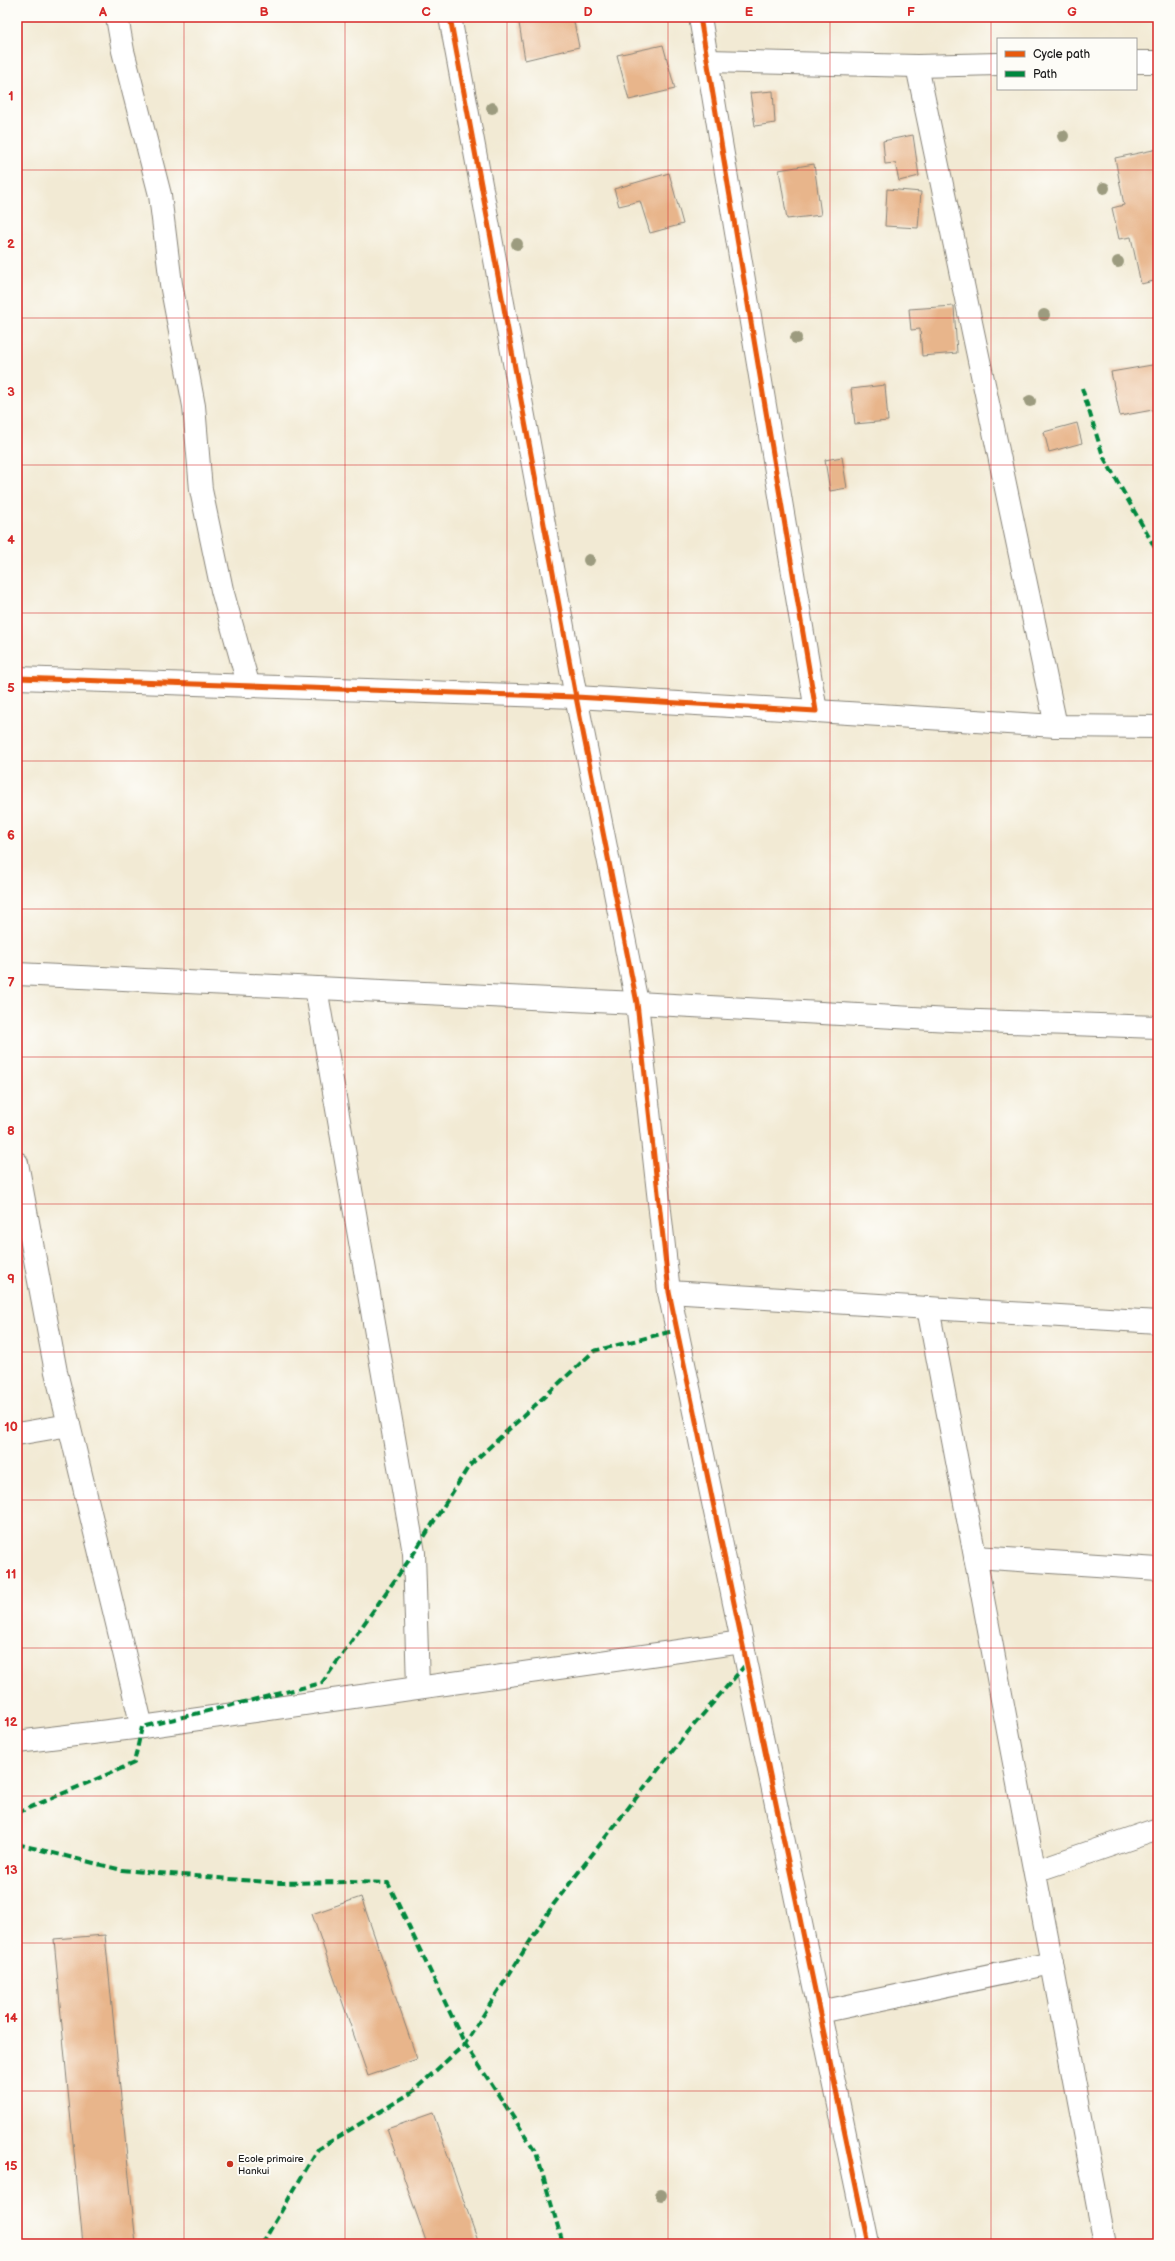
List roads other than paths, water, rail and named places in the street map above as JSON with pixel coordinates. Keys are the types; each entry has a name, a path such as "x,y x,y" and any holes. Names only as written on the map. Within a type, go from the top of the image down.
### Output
{"street":[{"path":"116,17 123,51 160,195 171,284 194,406 201,490 222,590 249,687"},
{"path":"450,17 576,697 637,1003 669,1292 868,2244"},
{"path":"700,17 816,711"},
{"path":"708,61 917,66 997,64"},
{"path":"1137,62 1158,62"},
{"path":"917,66 1056,726"},
{"path":"17,678 576,697 1056,726 1158,727"},
{"path":"17,974 637,1003 950,1020 1158,1027"},
{"path":"316,988 414,1553 418,1688"},
{"path":"17,1163 56,1372 142,1727"},
{"path":"669,1292 1158,1322"},
{"path":"928,1308 1106,2244"},
{"path":"17,1434 69,1425"},
{"path":"976,1557 1158,1569"},
{"path":"17,1742 142,1727 742,1642"},
{"path":"1035,1871 1158,1829"},
{"path":"820,2012 1052,1963"}],"place":[{"name":"Ecole primaire Hankui","path":"230,2164"}]}
